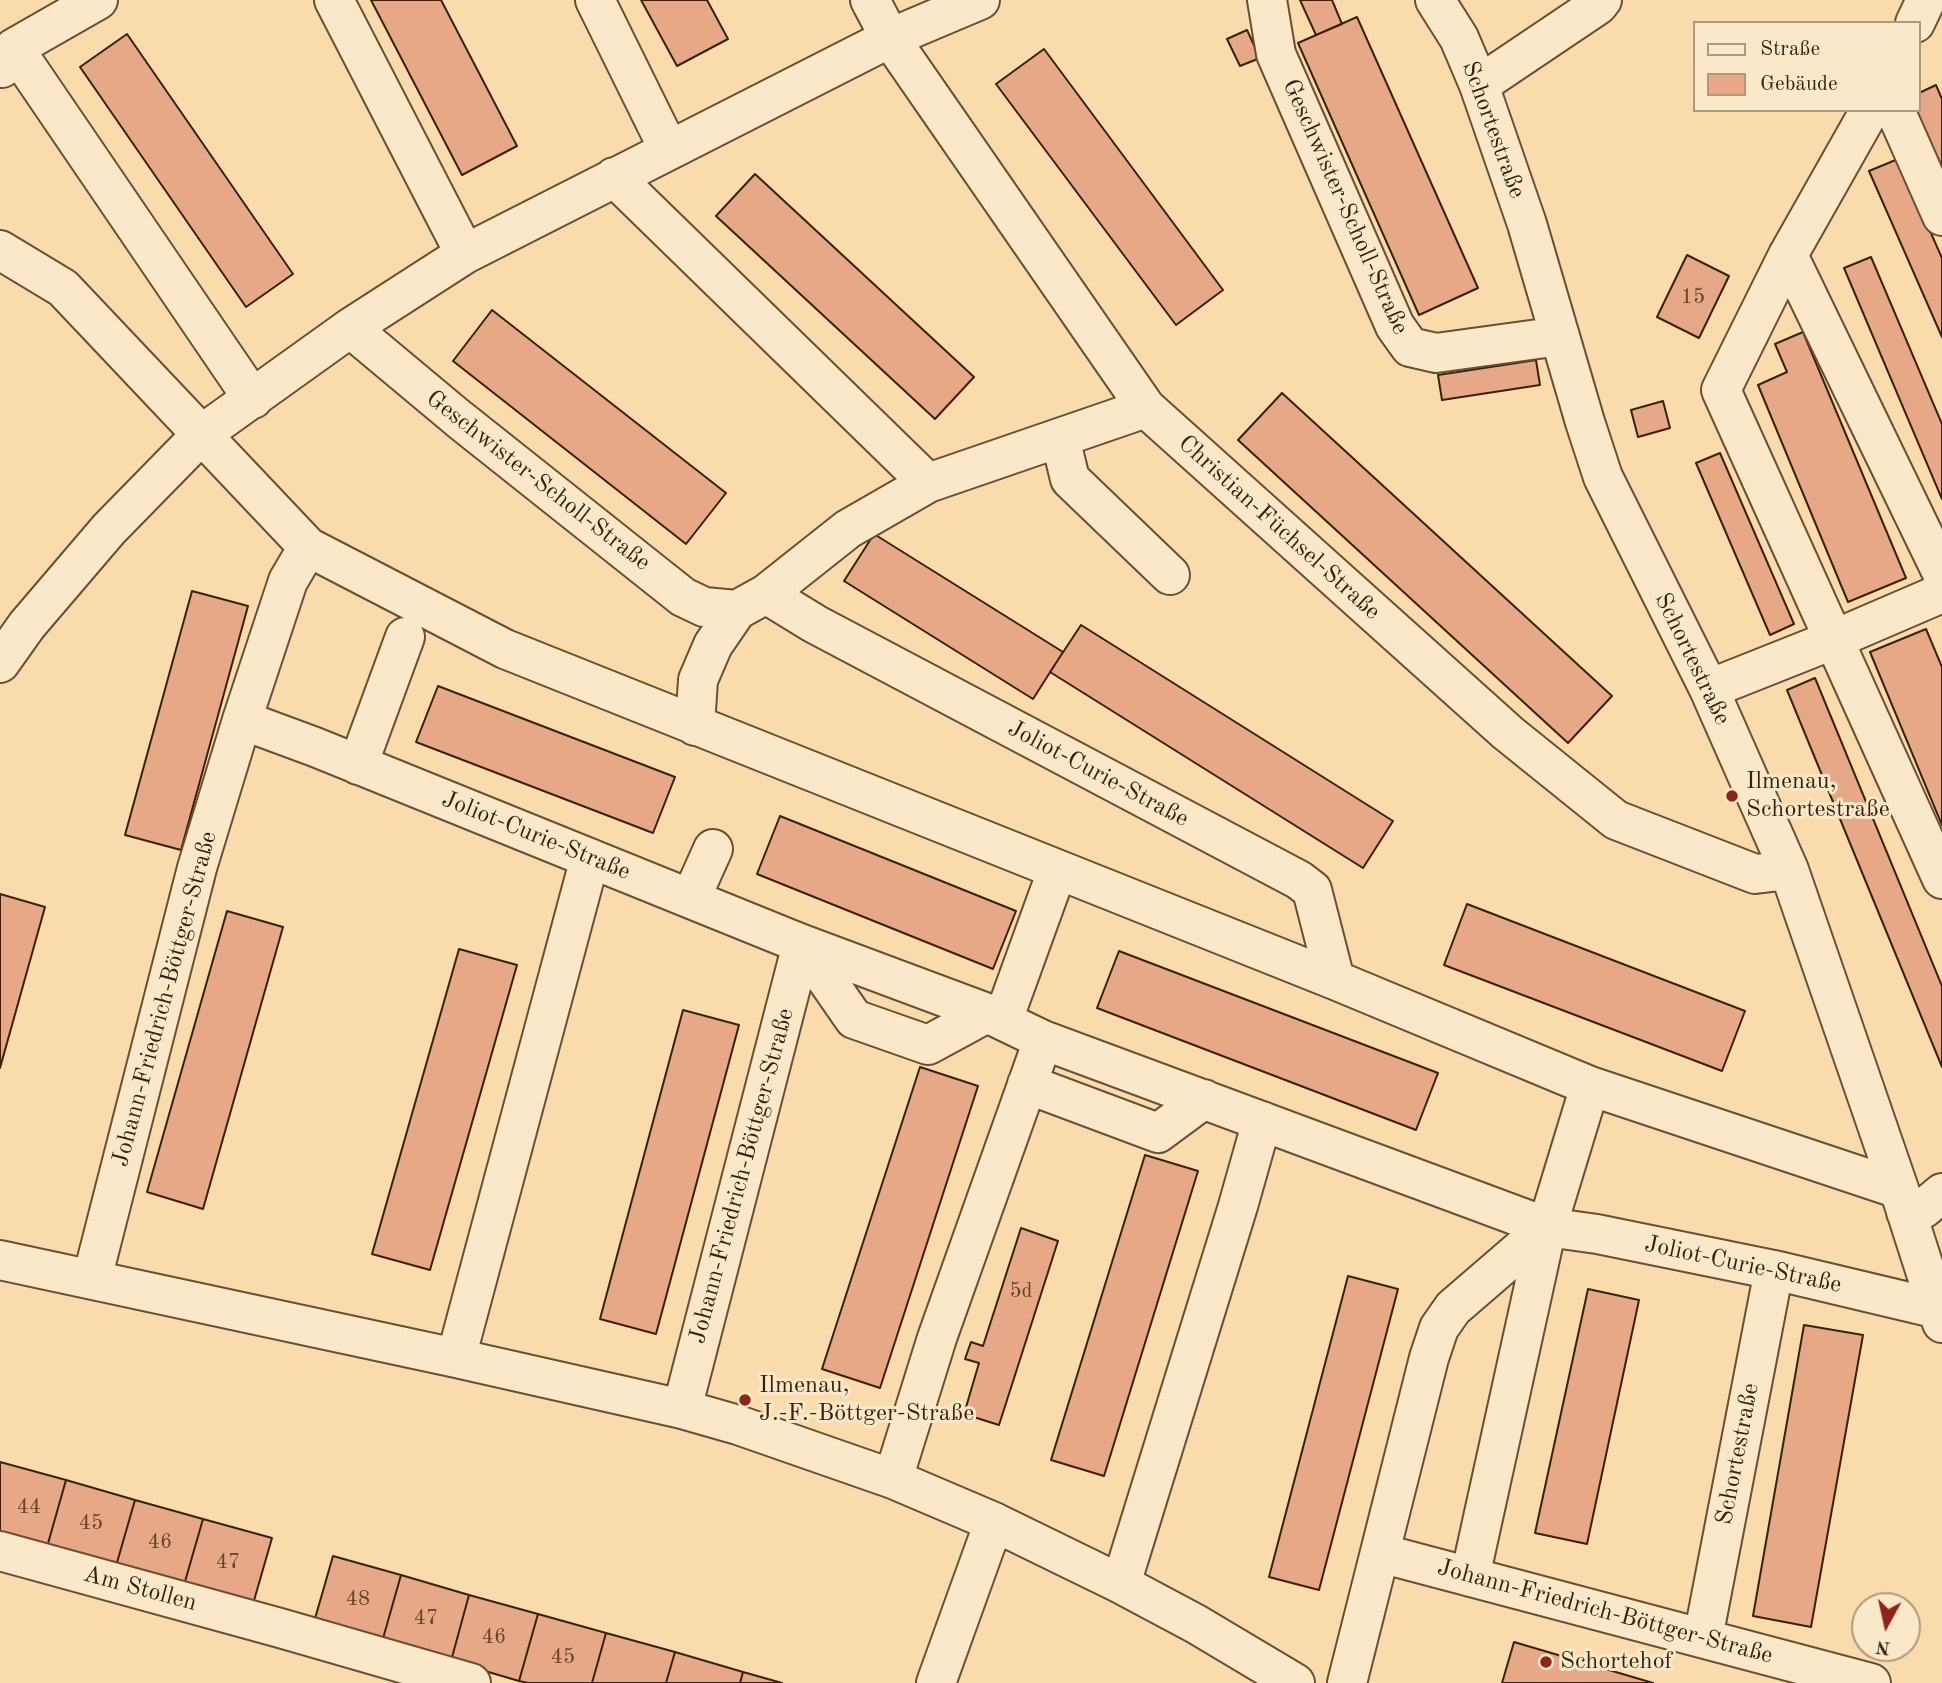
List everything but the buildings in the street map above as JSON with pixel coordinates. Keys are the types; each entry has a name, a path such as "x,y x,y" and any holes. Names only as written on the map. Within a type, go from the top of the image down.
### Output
{"street":[{"path":"98,0 7,59 253,399"},
{"path":"334,0 465,254"},
{"path":"595,0 668,150"},
{"path":"870,0 890,38"},
{"path":"0,663 27,625 108,529 202,434 350,328 465,254 890,38 980,0"},
{"name":"Geschwister-Scholl-Straße","path":"1267,0 1276,54 1395,326 1410,347 1436,353 1560,336"},
{"name":"Schortestraße","path":"1435,0 1459,37 1479,85 1527,224 1603,477 1709,689 1789,870 1903,1200 1940,1316"},
{"path":"1479,85 1602,0"},
{"path":"1916,21 1926,0"},
{"name":"Christian-Füchsel-Straße","path":"890,38 1146,408 1508,733 1616,820 1755,874 1789,870"},
{"path":"1869,112 1788,255 1721,390 1942,879"},
{"path":"1896,112 1942,216"},
{"path":"614,177 928,483"},
{"path":"0,250 63,288 308,547 505,649 1335,980 1590,1086 1923,1209 1942,1193"},
{"path":"1788,255 1942,573"},
{"name":"Geschwister-Scholl-Straße","path":"350,328 459,419 683,597 704,607 751,602"},
{"path":"695,726 698,680 713,645 751,602 848,529 928,483 1146,408"},
{"path":"1060,438 1070,479 1170,575"},
{"path":"242,720 288,581 308,547"},
{"path":"1709,689 1942,593"},
{"name":"Joliot-Curie-Straße","path":"751,602 815,624 1299,880 1312,890 1335,980"},
{"path":"358,765 405,637"},
{"name":"Joliot-Curie-Straße","path":"242,720 802,944 995,1017 1043,1040 1547,1227 1597,1234 1774,1270 1940,1316"},
{"name":"Johann-Friedrich-Böttger-Straße","path":"92,1279 197,867 242,720"},
{"path":"691,898 713,849"},
{"path":"456,1358 590,858"},
{"path":"802,944 853,1018 928,1045 995,1017 1057,871"},
{"name":"Johann-Friedrich-Böttger-Straße","path":"682,1409 802,944"},
{"path":"893,1479 937,1338 1043,1040"},
{"path":"1027,1084 1158,1133 1204,1099"},
{"path":"1470,1577 1547,1227 1590,1086"},
{"path":"1121,1584 1262,1121"},
{"path":"1347,1683 1429,1358 1439,1328 1453,1308 1547,1227"},
{"path":"0,1261 456,1358 682,1409 738,1425 893,1479 994,1522 1121,1584 1295,1683"},
{"name":"Schortestraße","path":"1703,1638 1774,1270"},
{"path":"936,1683 994,1522"},
{"name":"Am Stollen","path":"0,1551 471,1683"},
{"name":"Johann-Friedrich-Böttger-Straße","path":"1380,1553 1871,1683"}],"place":[{"name":"Ilmenau, Schortestraße","path":"1732,796"},
{"name":"Ilmenau, J.-F.-Böttger-Straße","path":"745,1400"},
{"name":"Schortehof","path":"1546,1662"}]}
